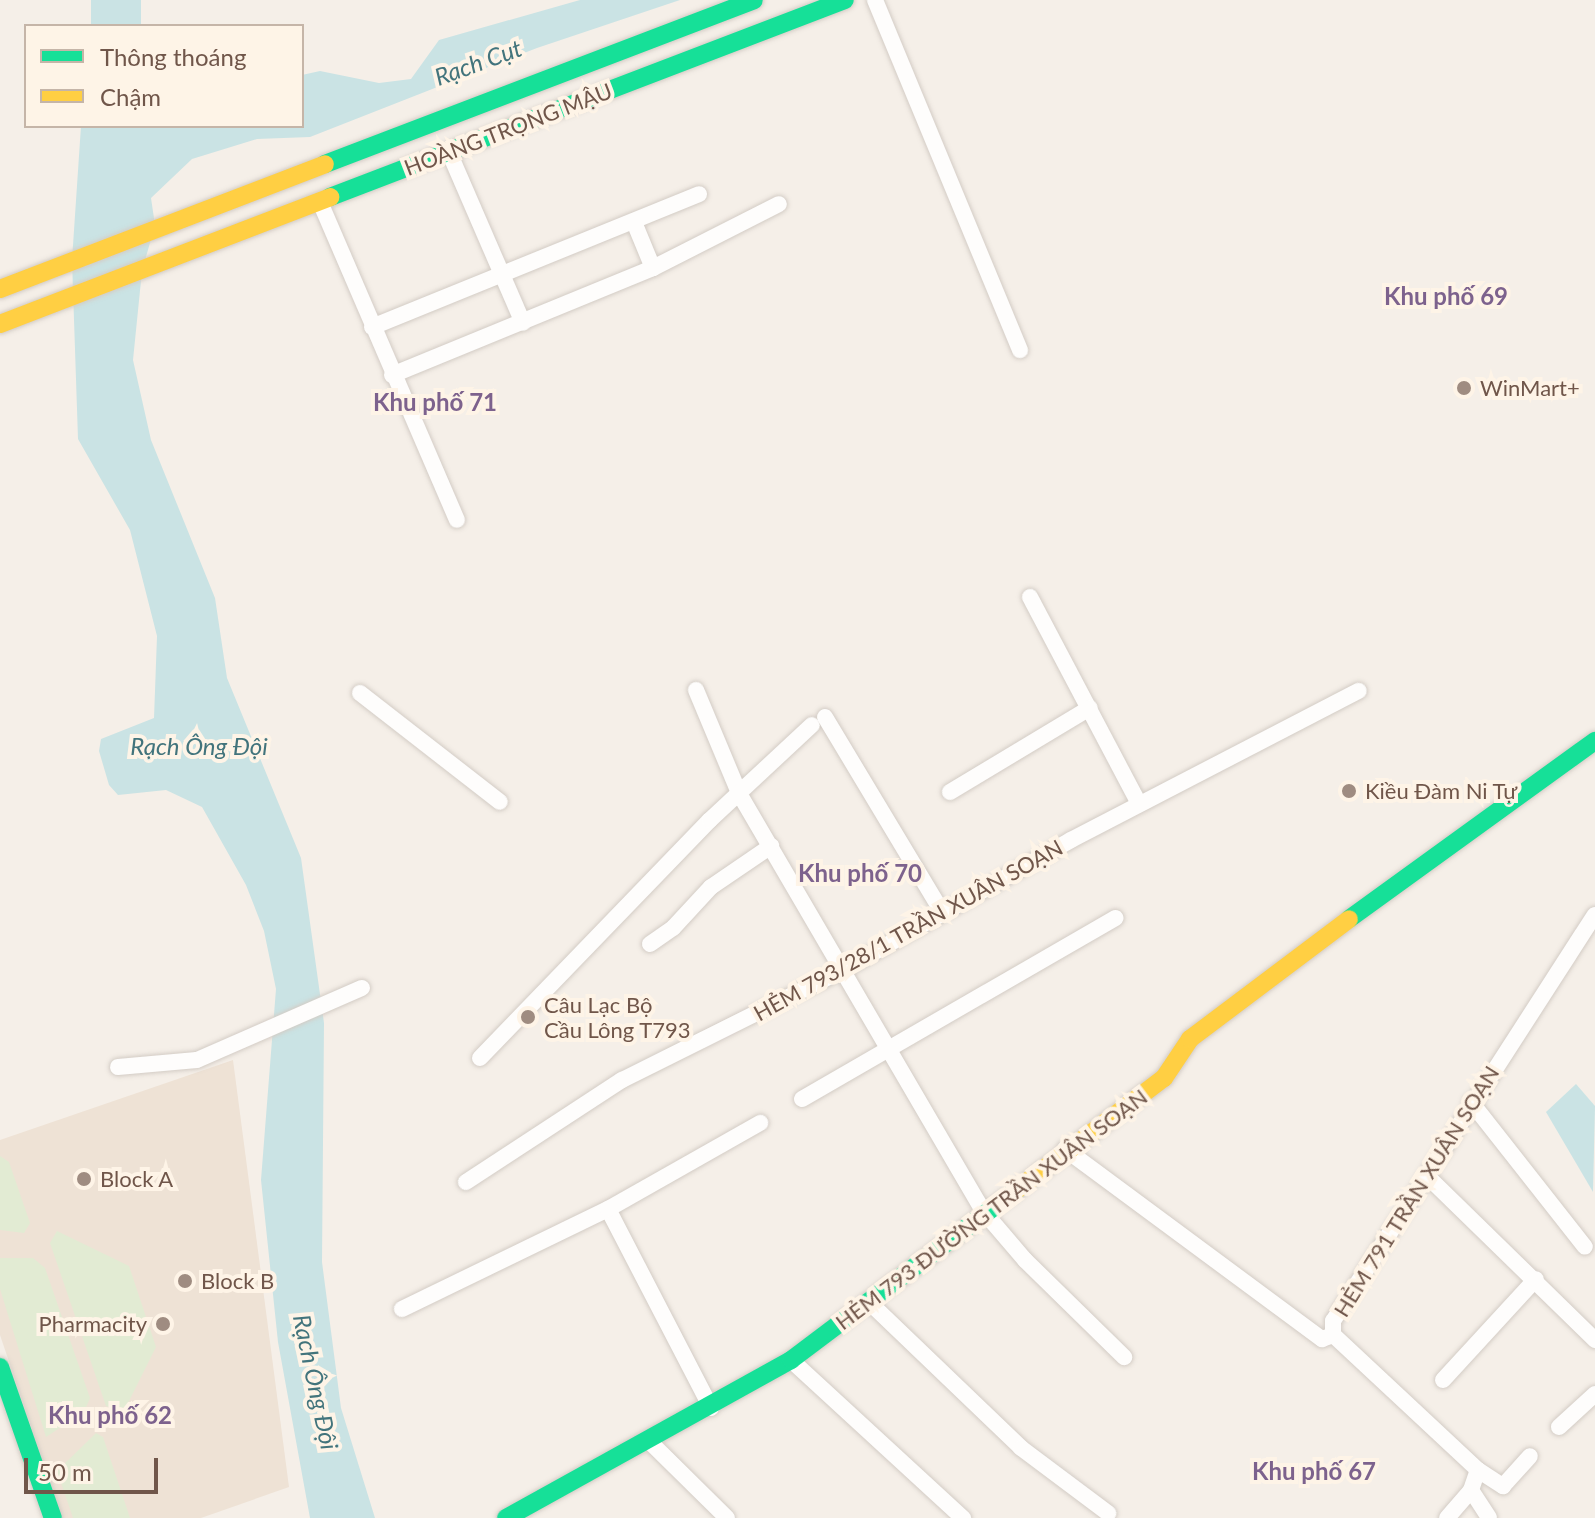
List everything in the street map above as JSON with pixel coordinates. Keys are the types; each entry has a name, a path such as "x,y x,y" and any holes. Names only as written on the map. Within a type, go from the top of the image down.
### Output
{"main road":[{"name":"HOÀNG TRỌNG MẬU","path":"9,285 754,0"},
{"name":"HOÀNG TRỌNG MẬU","path":"0,324 845,0"},
{"path":"575,69 585,100"},
{"path":"308,171 320,202"},
{"name":"HẺM 793 ĐƯỜNG TRẦN XUÂN SOẠN","path":"506,1518 650,1442 791,1360 1065,1149 1164,1078 1190,1039 1439,850 1595,741"},
{"path":"1,1371 53,1518"}],"street":[{"path":"875,0 1020,350"},
{"path":"449,152 523,323"},
{"path":"372,327 699,194"},
{"path":"320,202 457,520"},
{"path":"392,375 653,268 779,204"},
{"path":"634,222 653,268"},
{"path":"1030,597 1139,804"},
{"path":"696,690 740,795 984,1212 1025,1260 1124,1357"},
{"name":"HẺM 793/28/1 TRẦN XUÂN SOẠN","path":"466,1182 622,1080 843,970 1139,804 1359,691"},
{"path":"360,693 500,802"},
{"path":"950,792 1090,708"},
{"path":"480,1058 740,795 819,721 943,913"},
{"path":"650,944 673,928 711,887 771,846"},
{"name":"HẺM 791 TRẦN XUÂN SOẠN","path":"1478,1470 1333,1335 1333,1321 1471,1102 1595,915"},
{"path":"802,1099 1115,918"},
{"path":"118,1067 197,1060 227,1044 335,1003 362,988"},
{"path":"1471,1102 1585,1247"},
{"path":"402,1309 608,1209 760,1123"},
{"path":"1065,1149 1322,1339 1333,1335"},
{"path":"1427,1176 1536,1279 1595,1340"},
{"path":"608,1209 711,1408"},
{"path":"1443,1380 1536,1279"},
{"path":"869,1302 1021,1448 1108,1513"},
{"path":"791,1360 963,1518"},
{"path":"1559,1427 1595,1394"},
{"path":"650,1442 727,1518"},
{"path":"1447,1518 1471,1490 1478,1470 1503,1486 1530,1456"},
{"path":"1471,1490 1489,1518"}],"shaded area":[{"path":"233,1060 289,1487 201,1518 62,1518 0,1335 0,1140"}],"green space":[{"path":"0,1156 9,1162 30,1223 24,1233 0,1230"},
{"path":"57,1231 129,1266 156,1347 123,1413 106,1406 50,1243"},
{"path":"0,1258 33,1258 45,1268 90,1398 84,1412 46,1437 0,1289"},
{"path":"96,1433 103,1437 130,1518 73,1518 57,1471"}],"water":[{"path":"91,0 141,0 141,24 91,24"},
{"name":"Rạch Ông Đội","path":"580,0 680,0 537,48 310,137 257,139 192,159 151,198 155,225 142,271 133,360 151,440 215,598 227,678 301,858 324,1023 322,1262 341,1408 375,1518 310,1518 278,1342 261,1180 276,989 264,931 246,885 202,807 166,790 118,795 109,785 99,751 101,739 154,718 157,636 130,530 78,439 72,260 81,128 304,128 304,75 320,71 379,83 411,79 439,40"},
{"path":"1576,1084 1595,1106 1593,1192 1546,1112"}],"traffic: fast":[{"path":"325,164 754,0"},
{"path":"330,197 845,0"},
{"path":"1349,919 1595,741"},
{"path":"506,1518 791,1360 1015,1191"},
{"path":"0,1367 53,1518"}],"traffic: slow":[{"path":"0,289 325,164"},
{"path":"0,324 330,197"},
{"path":"1015,1191 1164,1078 1190,1039 1349,919"}],"place":[{"name":"WinMart+","path":"1464,388"},
{"name":"Kiều Đàm Ni Tự","path":"1349,791"},
{"name":"Câu Lạc Bộ Cầu Lông T793","path":"528,1017"},
{"name":"Block A","path":"84,1179"},
{"name":"Block B","path":"185,1281"},
{"name":"Pharmacity","path":"163,1324"}],"district":[{"name":"Khu phố 69","path":"1446,296"},
{"name":"Khu phố 71","path":"435,402"},
{"name":"Khu phố 70","path":"860,873"},
{"name":"Khu phố 62","path":"110,1415"},
{"name":"Khu phố 67","path":"1314,1471"}],"water label":[{"name":"Rạch Cụt","path":"478,62"}]}
